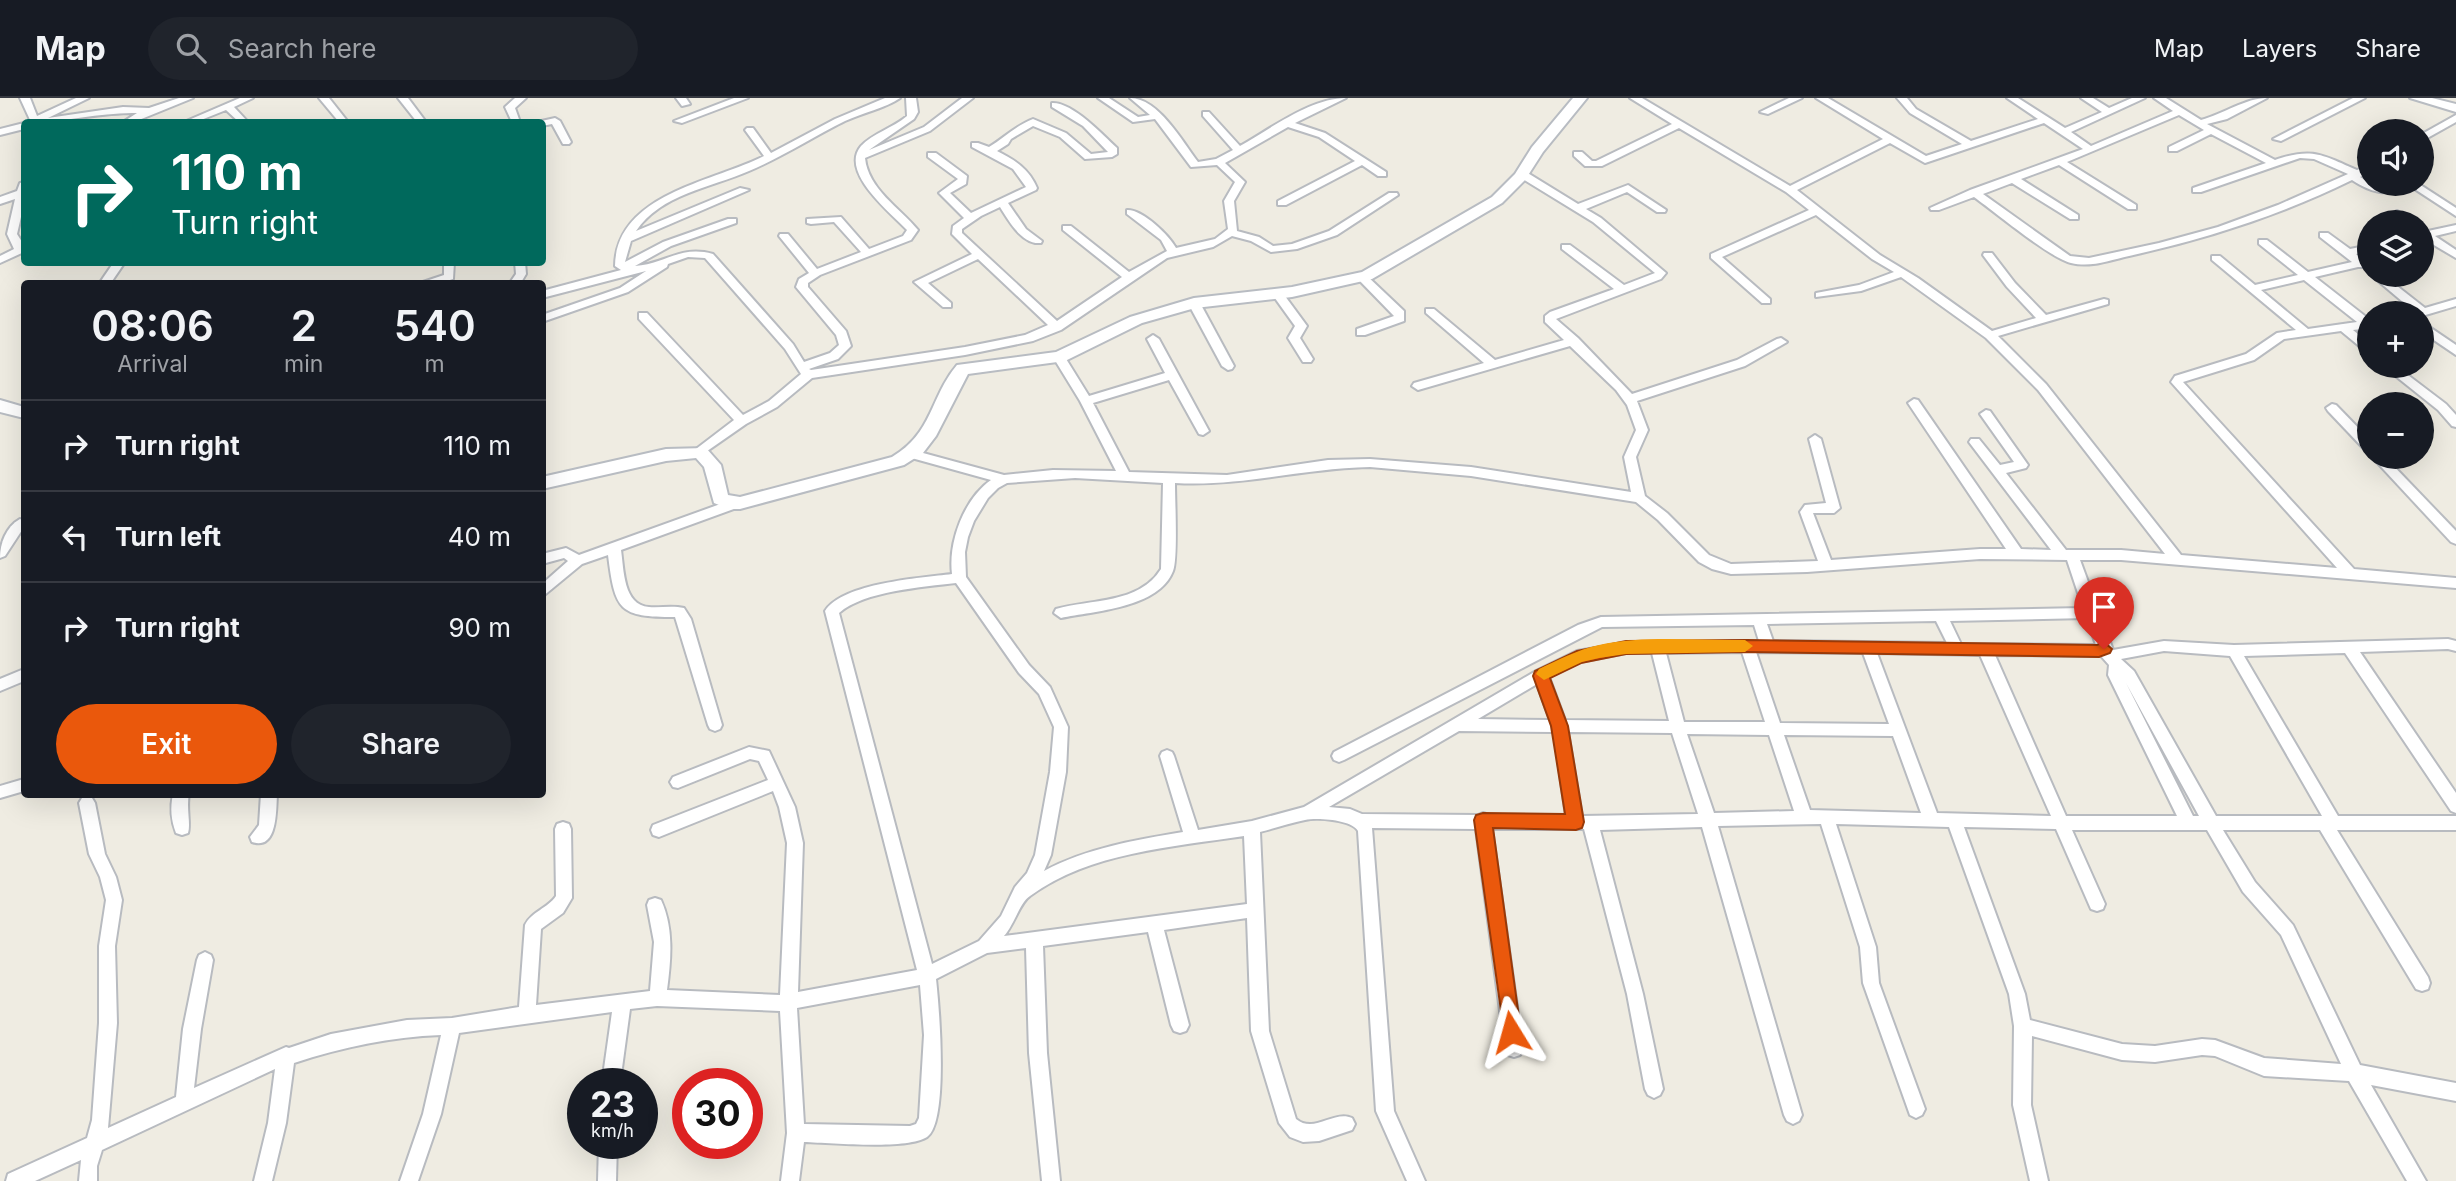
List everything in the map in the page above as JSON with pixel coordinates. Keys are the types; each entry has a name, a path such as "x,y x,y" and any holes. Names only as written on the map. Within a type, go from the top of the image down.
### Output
{"street":[{"path":"25,98 33,119"},
{"path":"42,119 84,98"},
{"path":"134,119 177,100 188,98"},
{"path":"196,119 248,98"},
{"path":"324,98 338,119"},
{"path":"402,98 420,119"},
{"path":"515,119 510,107 521,98"},
{"path":"679,121 743,98"},
{"path":"732,221 667,244 628,268 620,266 620,257 634,226 651,208 769,157 860,109 893,98"},
{"path":"546,482 666,454 700,452 742,421 773,404 805,371 835,356 845,346 842,334 802,287 803,281 815,273 907,238 913,230 860,170 857,158 864,148 911,117 911,98"},
{"path":"857,158 927,129 968,98"},
{"path":"1103,98 1136,120 1158,116"},
{"path":"1135,98 1158,116 1195,165 1219,162 1325,103 1341,98"},
{"path":"963,369 1059,357 1136,320 1194,303 1278,294 1362,277 1485,209 1507,192 1580,98"},
{"path":"1635,98 1790,190 1876,257 1990,335 2042,387 2176,560"},
{"path":"1765,112 1797,98"},
{"path":"1821,98 1925,160 2044,120"},
{"path":"1902,98 1913,111 1971,145"},
{"path":"2012,98 2090,149"},
{"path":"2086,98 2109,112"},
{"path":"2064,132 2140,98"},
{"path":"2159,98 2276,164"},
{"path":"2200,123 2224,117 2262,98"},
{"path":"2278,139 2360,98"},
{"path":"2417,98 2456,108"},
{"path":"990,151 1005,142 1007,137 1033,122 1063,135 1089,158 1112,154 1113,150 1096,132 1055,105"},
{"path":"227,106 241,119"},
{"path":"61,119 123,110 149,111"},
{"path":"1934,208 2090,149 2180,111"},
{"path":"1206,114 1239,151"},
{"path":"2434,131 2456,118"},
{"path":"546,122 555,121 566,142"},
{"path":"1288,124 1316,132 1382,174"},
{"path":"1578,155 1590,164 1598,164 1679,124"},
{"path":"0,132 21,126"},
{"path":"750,130 769,157"},
{"path":"2173,149 2212,130"},
{"path":"1790,190 1891,139"},
{"path":"975,145 1012,163 1032,185 1029,191 970,218 956,231 978,255 1057,327"},
{"path":"932,155 963,178 962,183 944,193 970,218"},
{"path":"2197,190 2308,155 2357,177"},
{"path":"2059,161 2132,207"},
{"path":"546,588 577,561 614,547 703,518 737,503 898,461 912,454 934,430 956,378 969,358 1057,327 1173,252 1212,244 1231,233 1234,225 1230,201 1240,182 1220,166 1219,162"},
{"path":"1282,203 1361,162"},
{"path":"1522,174 1578,208 1661,273 1657,277 1550,316 1553,324 1574,341 1629,399 1641,422 1642,430 1630,457 1639,498"},
{"path":"1975,192 2066,258 2081,262 2158,249 2189,240 2285,206 2357,174"},
{"path":"2012,178 2074,217"},
{"path":"1578,208 1629,188 1661,210"},
{"path":"0,201 21,190"},
{"path":"628,239 744,190"},
{"path":"21,195 9,231 21,248"},
{"path":"1231,233 1255,239 1271,249 1293,247 1333,233 1393,195"},
{"path":"2431,196 2454,210"},
{"path":"1002,203 1022,231 1037,241"},
{"path":"1766,301 1715,256 1818,210"},
{"path":"1131,212 1165,238 1173,252"},
{"path":"811,221 837,219 868,254"},
{"path":"1068,228 1130,278"},
{"path":"2434,232 2456,228"},
{"path":"2324,235 2357,260"},
{"path":"785,236 815,273"},
{"path":"2434,241 2456,255"},
{"path":"2263,242 2357,315"},
{"path":"1566,247 1623,290"},
{"path":"0,260 21,250"},
{"path":"2348,253 2357,251"},
{"path":"546,294 628,268 670,261 699,252 709,256 789,347 805,371"},
{"path":"947,305 920,282 978,255"},
{"path":"1988,255 2011,285 2043,319"},
{"path":"2216,258 2305,332"},
{"path":"546,318 624,290 670,261"},
{"path":"108,280 118,266"},
{"path":"436,280 449,276 449,266"},
{"path":"2252,289 2307,275 2357,267"},
{"path":"1820,295 1860,288 1902,273"},
{"path":"1361,332 1395,321 1400,314 1362,277"},
{"path":"2390,287 2407,301"},
{"path":"1278,294 1301,326 1294,338 1307,359"},
{"path":"1990,335 2104,302"},
{"path":"2434,309 2456,302"},
{"path":"1194,303 1228,366"},
{"path":"1430,311 1492,364"},
{"path":"643,316 742,421"},
{"path":"2351,575 2177,382 2179,379 2250,357 2280,336 2357,325"},
{"path":"2343,327 2357,339"},
{"path":"2434,335 2456,351"},
{"path":"805,371 965,351 1029,338"},
{"path":"1153,339 1203,431"},
{"path":"1418,386 1574,341"},
{"path":"1629,399 1741,363 1781,342"},
{"path":"1059,357 1086,401 1125,476"},
{"path":"1086,401 1171,375"},
{"path":"2405,378 2442,407 2456,423"},
{"path":"1913,403 2016,553"},
{"path":"0,406 21,412"},
{"path":"2332,408 2357,434"},
{"path":"1986,414 2022,465 1997,470"},
{"path":"1815,439 1834,508 1810,508 1806,512 1826,565"},
{"path":"1975,442 2068,555 2110,656 2115,675 2188,823"},
{"path":"700,452 712,465 720,499 737,503"},
{"path":"912,454 1004,479"},
{"path":"985,946 1007,921 1021,892 1033,878 1043,855 1058,772 1061,727 1045,691 1024,669 959,578 956,559 968,521 988,487 1004,479 1067,472 1209,480 1324,463 1370,463 1465,470 1639,498 1662,514 1695,553 1721,567 1826,565 2016,553 2121,555 2456,583"},
{"path":"2389,469 2456,539"},
{"path":"1061,612 1140,595 1164,581 1168,569 1169,478"},
{"path":"0,529 21,524"},
{"path":"0,553 21,525"},
{"path":"614,547 626,602 633,609 644,612 679,612 684,619 715,725"},
{"path":"546,558 566,553 577,561"},
{"path":"796,1133 910,1135 922,1130 928,1121 933,1035 927,975 832,611 843,601 910,583 959,578"},
{"path":"1339,756 1570,635 1601,622 1763,633 1868,647 1949,632 2090,613"},
{"path":"1021,892 1084,860 1192,837 1252,828 1308,812 1541,676 1577,657 1599,651 1747,646 1763,633 1949,632 1985,649 2099,651 2110,656 2129,675 2209,823 2249,887 2287,930 2354,1073 2417,1181"},
{"path":"2110,656 2164,646 2234,651 2448,644 2456,646"},
{"path":"1747,646 1804,817"},
{"path":"1868,647 1931,819"},
{"path":"2349,647 2456,806"},
{"path":"1658,648 1678,728 1793,1115"},
{"path":"1985,649 2097,904"},
{"path":"2234,651 2329,823 2423,983"},
{"path":"1,683 21,676"},
{"path":"1541,676 1560,726 1583,822 1635,994 1654,1089"},
{"path":"1458,725 1898,730"},
{"path":"678,782 749,753 758,752 764,755 793,827 795,843 788,1019 796,1133 790,1181"},
{"path":"1167,756 1192,837"},
{"path":"659,830 777,783"},
{"path":"0,792 21,786"},
{"path":"180,798 178,808 182,828"},
{"path":"258,837 267,828 269,798"},
{"path":"87,803 97,854 108,877 114,900 107,946 108,1023 103,1093 96,1144 88,1167 88,1181"},
{"path":"1308,812 1350,816 1361,821 1583,822 1804,817 2063,823 2456,823"},
{"path":"1827,819 1868,947 1871,983 1916,1109"},
{"path":"1483,820 1514,1049"},
{"path":"1954,820 2017,994 2023,1026 2022,1105 2039,1181"},
{"path":"1361,821 1366,831 1385,1111 1393,1136 1412,1168 1416,1181"},
{"path":"1252,828 1260,1031 1289,1128 1296,1133 1306,1134 1346,1124"},
{"path":"527,1014 533,925 557,908 564,898 563,829"},
{"path":"655,905 664,953 657,998"},
{"path":"15,1181 286,1055 331,1042 407,1028 452,1026 657,998 790,1002 927,975 985,946 1256,910"},
{"path":"1155,925 1180,1025"},
{"path":"1034,938 1038,1053 1051,1181"},
{"path":"184,1102 192,1029 205,960"},
{"path":"613,1068 622,1002"},
{"path":"409,1181 432,1114 452,1026"},
{"path":"2023,1026 2129,1054 2215,1048 2264,1067 2354,1073 2456,1092"},
{"path":"262,1181 277,1124 286,1055"},
{"path":"607,1181 608,1159"}],"slow traffic":[{"path":"1544,674 1577,657 1599,651 1745,646"}],"route":[{"path":"1511,1032 1483,820 1576,822 1560,726 1541,676 1577,657 1626,648 1747,646 2104,649"}]}
